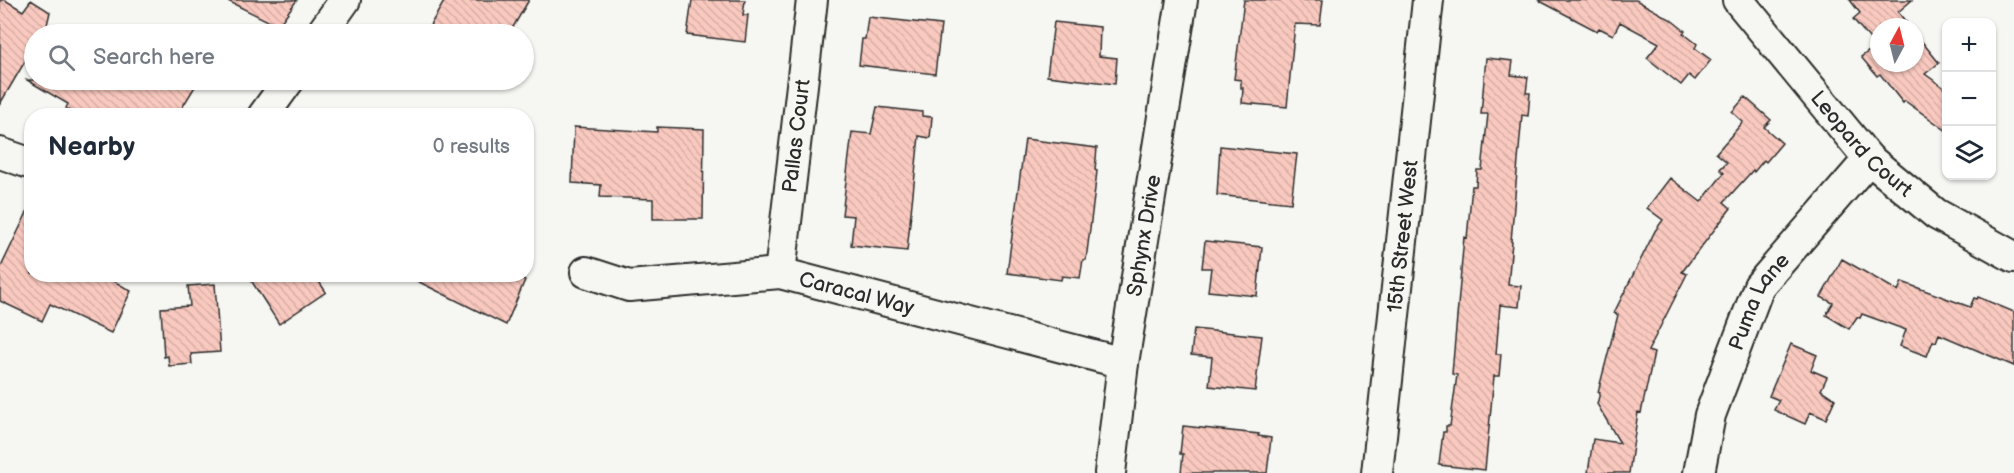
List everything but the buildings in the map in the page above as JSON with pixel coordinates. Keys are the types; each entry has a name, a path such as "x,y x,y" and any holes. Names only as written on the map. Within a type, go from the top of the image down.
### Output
{"street":[{"path":"328,24 345,0"},
{"name":"Pallas Court","path":"780,273 812,0"},
{"name":"Sphynx Drive","path":"1110,473 1123,363 1182,0"},
{"name":"15th Street West","path":"1377,473 1428,0"},
{"name":"Leopard Court","path":"1738,0 1869,159 1936,214 2014,257"},
{"path":"269,108 282,90"},
{"path":"0,153 24,161"},
{"name":"Puma Lane","path":"1699,473 1710,415 1759,286 1869,159"},
{"name":"Caracal Way","path":"586,272 629,286 780,273 1123,363"}]}
